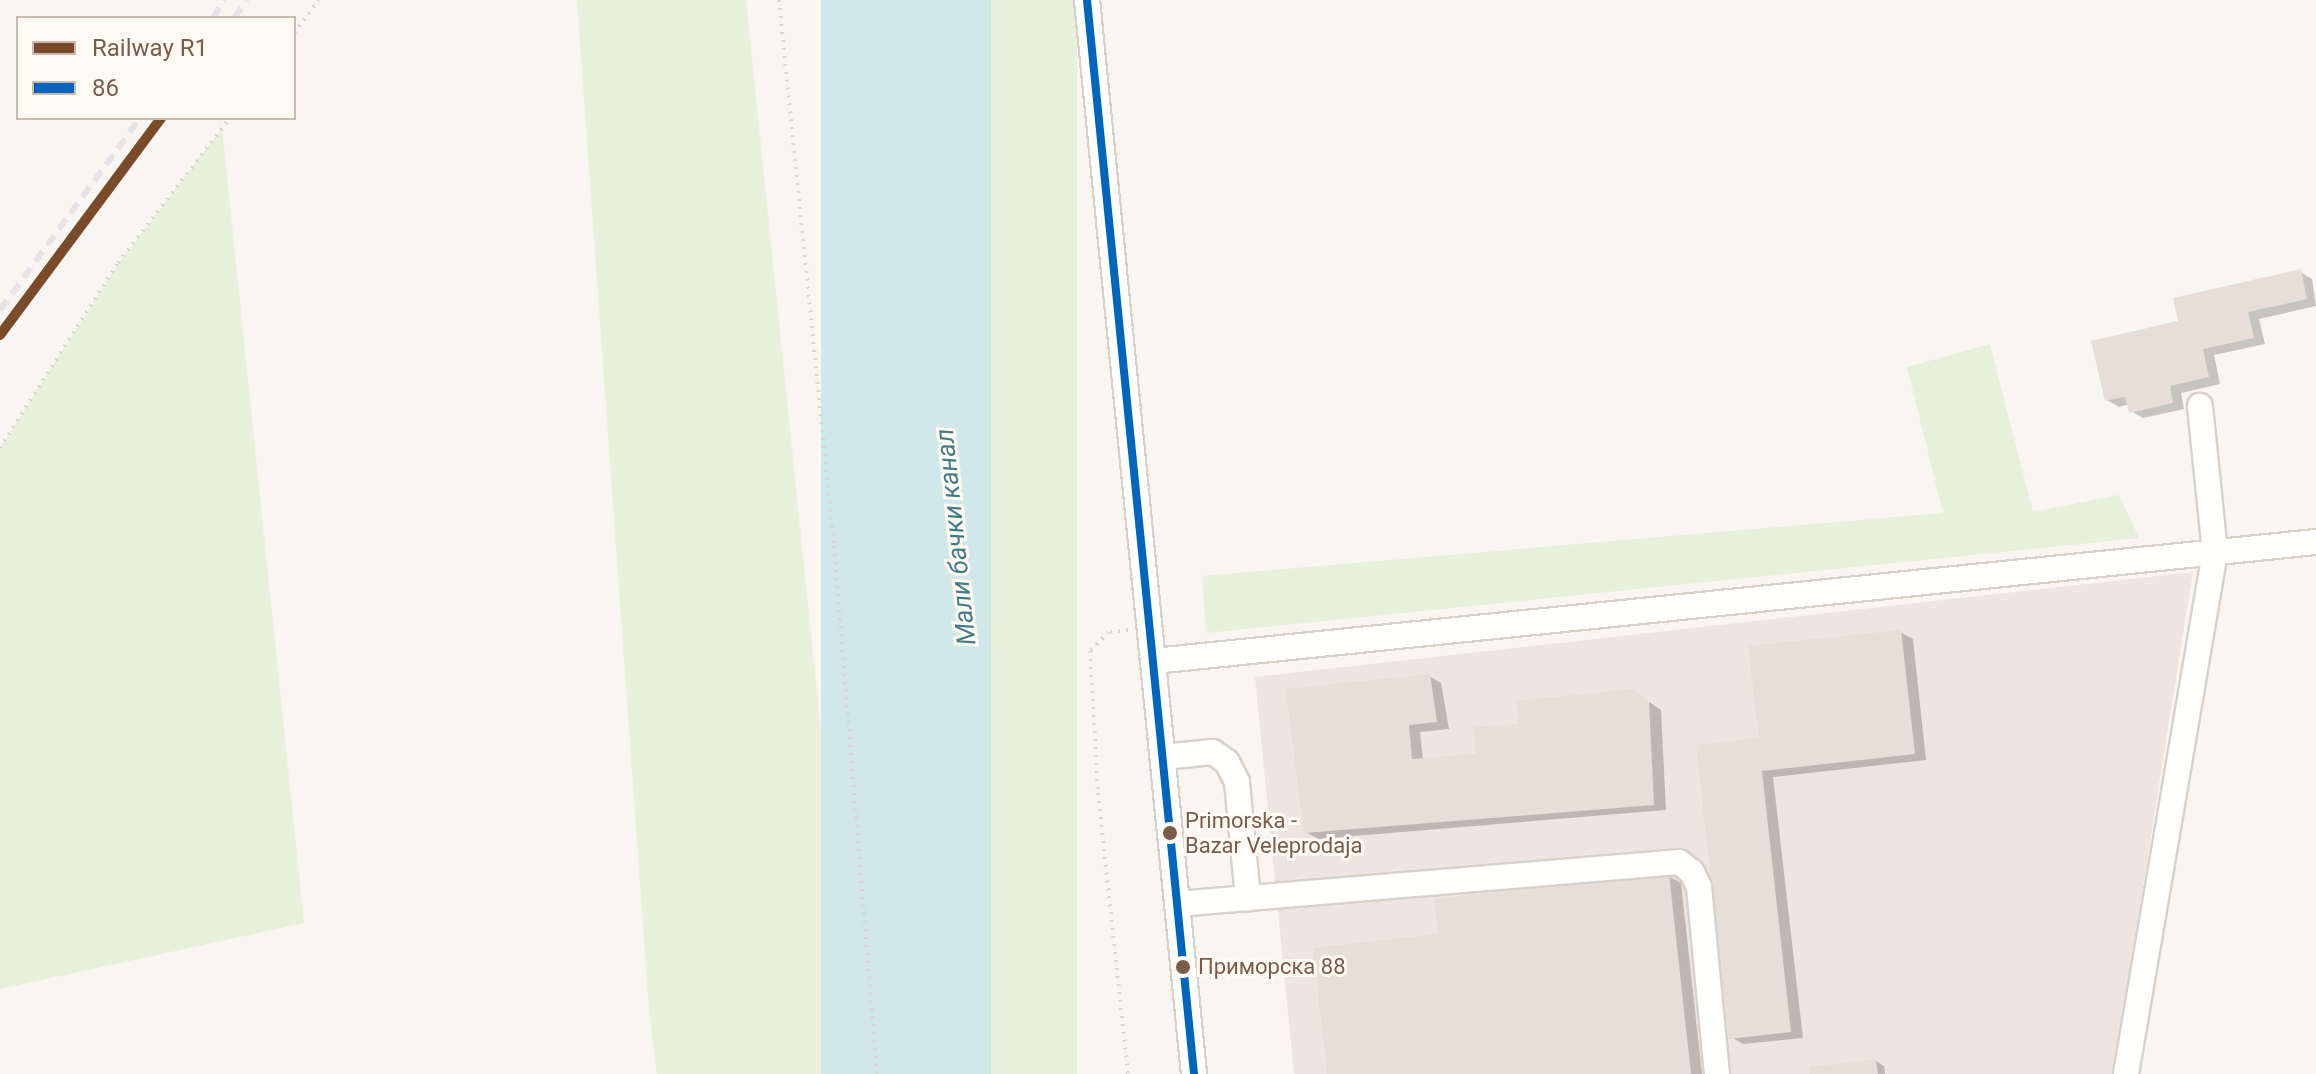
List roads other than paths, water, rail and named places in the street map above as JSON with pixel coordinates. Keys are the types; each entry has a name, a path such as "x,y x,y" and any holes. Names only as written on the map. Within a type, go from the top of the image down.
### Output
{"street":[{"path":"1087,0 1194,1074"},
{"path":"2126,1074 2215,552 2200,406"},
{"path":"1154,661 2316,542"},
{"path":"1163,757 1213,752 1227,762 1237,782 1248,898"},
{"path":"1177,904 1679,862 1692,872 1699,887 1717,1074"}],"water":[{"name":"Мали бачки канал","path":"821,0 991,0 991,1074 821,1074"}],"railway":[{"path":"214,16 224,0"},
{"path":"235,16 247,0"},
{"path":"0,310 139,120"},
{"path":"0,335 160,120"}],"rail line":[{"name":"R1","path":"0,335 160,120"}],"place":[{"name":"Primorska - Bazar Veleprodaja","path":"1170,833"},
{"name":"Приморска 88","path":"1183,967"}]}
